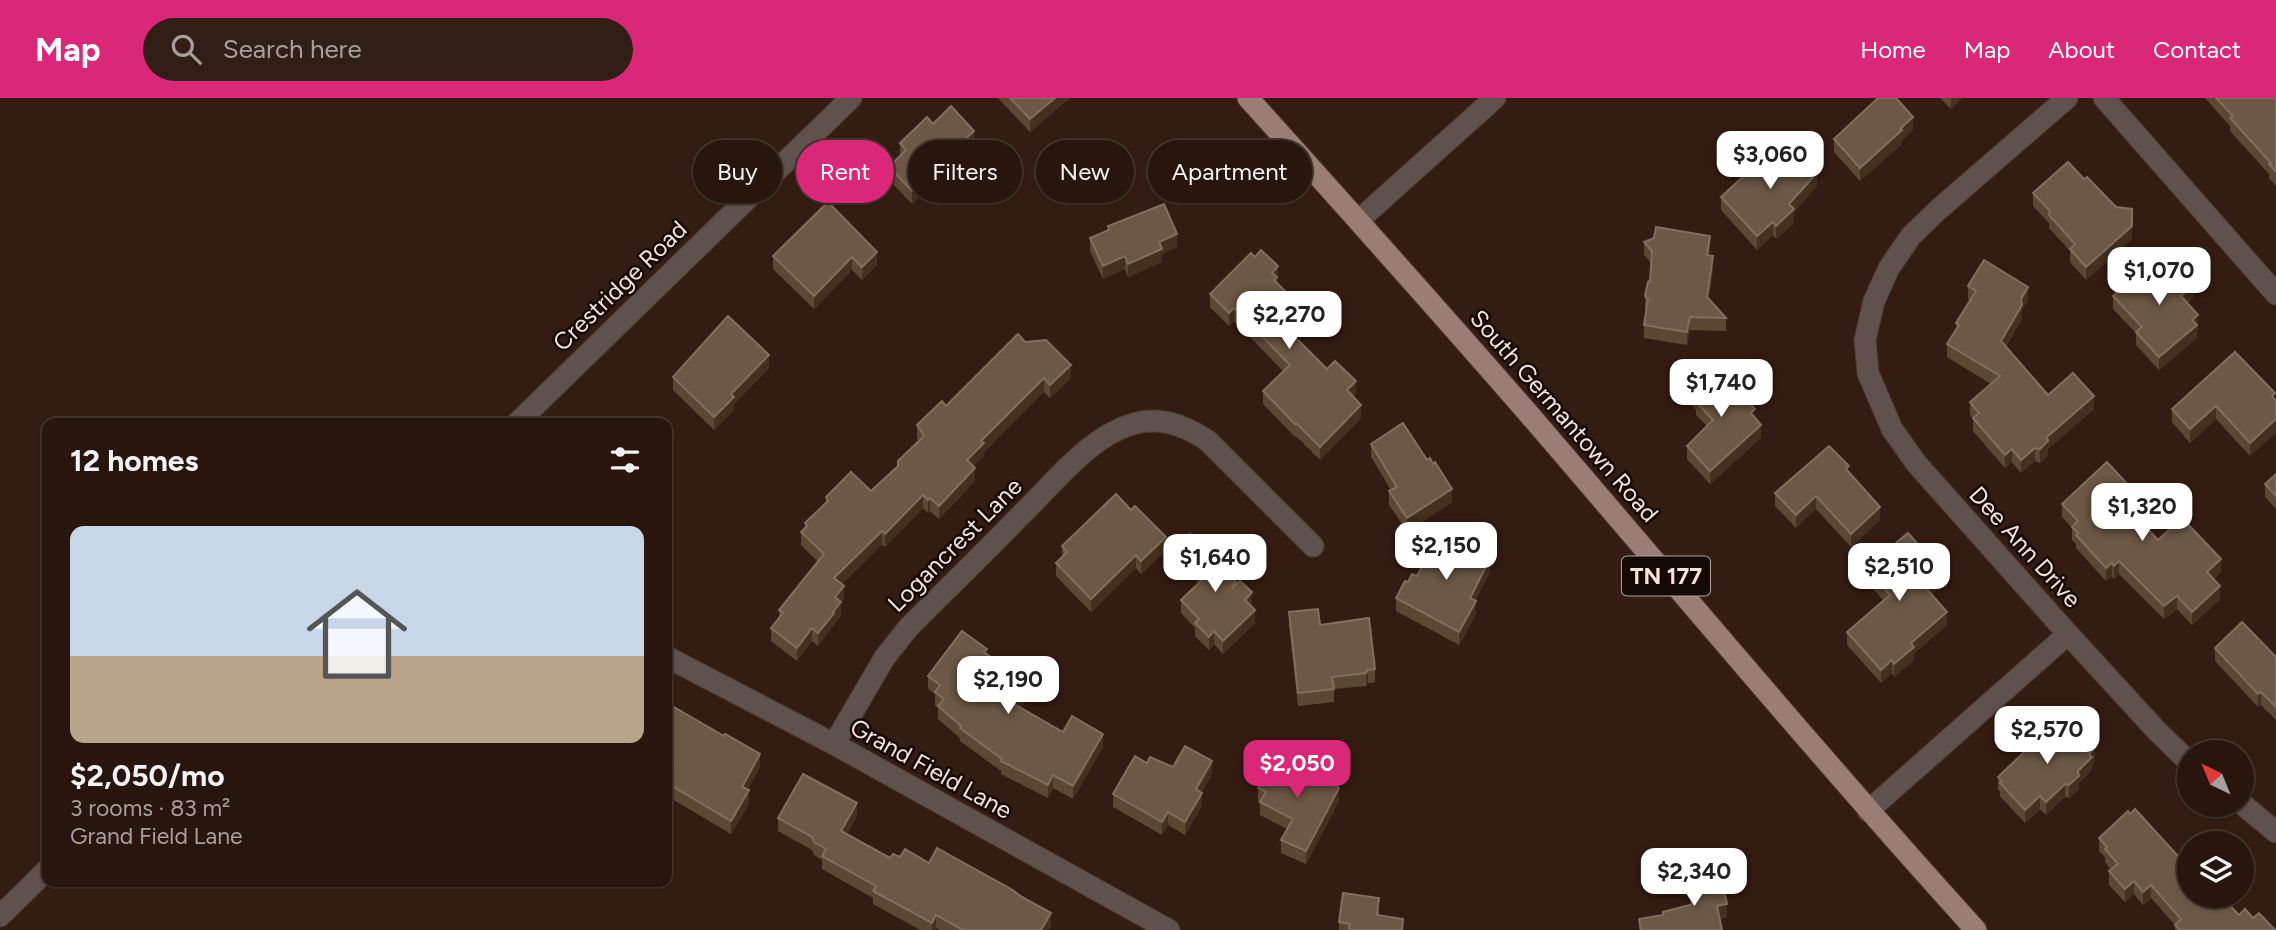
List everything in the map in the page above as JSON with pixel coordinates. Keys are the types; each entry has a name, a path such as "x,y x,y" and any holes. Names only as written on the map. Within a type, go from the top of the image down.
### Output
{"main road":[{"name":"South Germantown Road","path":"1248,98 1359,220 1868,811 1976,930"}],"street":[{"name":"Crestridge Road","path":"522,418 851,98"},
{"path":"1359,220 1495,98"},
{"name":"Dee Ann Drive","path":"2067,98 1911,236 1889,268 1874,301 1865,340 1868,373 1892,429 1916,463 2068,634 2177,750"},
{"path":"2104,98 2276,295"},
{"name":"Logancrest Lane","path":"834,744 885,657 909,627 1089,449 1114,432 1132,424 1149,421 1179,426 1208,441 1313,546"},
{"path":"1868,811 2068,634"},
{"name":"Grand Field Lane","path":"672,660 834,744 1169,930"},
{"path":"2254,814 2276,832"},
{"path":"0,916 42,875"}],"building":[{"path":"1010,98 1055,98 1030,119"},
{"path":"1878,98 1896,98 1913,117 1860,168 1834,139"},
{"path":"2216,98 2276,98 2276,172 2230,118 2233,116"},
{"path":"951,106 974,131 964,140 908,140 908,187 894,172 894,162 906,150 900,143 927,117 933,124"},
{"path":"1792,145 1817,173 1789,204 1794,209 1776,226 1773,222 1757,236 1721,197 1748,172 1753,177"},
{"path":"2068,162 2116,207 2132,209 2132,226 2086,267 2070,249 2075,244 2033,193"},
{"path":"827,203 877,252 862,267 852,257 814,296 773,256"},
{"path":"1164,204 1177,234 1159,242 1162,249 1128,264 1125,256 1103,266 1090,238 1109,230 1108,226"},
{"path":"1656,227 1710,236 1707,255 1713,256 1707,297 1726,318 1690,317 1687,332 1644,325 1648,299 1645,296 1650,281 1652,251 1644,242 1654,238"},
{"path":"1261,250 1278,266 1272,273 1277,277 1274,280 1300,306 1282,324 1327,369 1335,361 1356,381 1347,390 1361,405 1320,447 1263,391 1290,365 1234,308 1229,313 1210,294 1251,253 1255,257"},
{"path":"1984,260 2028,287 2021,299 2022,305 2001,341 2048,395 2073,373 2094,396 2047,437 2048,441 2040,449 2035,448 2021,460 2012,449 2005,455 1973,418 1979,413 1970,402 2000,376 1947,344 1959,325 1956,323 1976,291 1968,286"},
{"path":"2175,262 2194,284 2181,296 2198,315 2192,320 2197,325 2159,357 2136,332 2142,327 2113,296 2145,267 2156,279"},
{"path":"728,316 769,355 731,394 734,397 714,417 673,377"},
{"path":"1018,334 1025,342 1046,340 1071,365 1050,385 1044,378 981,441 984,443 967,460 975,468 939,506 923,495 885,534 882,531 834,578 844,586 835,597 841,602 818,633 812,628 797,648 771,628 783,613 779,610 824,554 801,532 807,526 805,523 828,501 826,497 851,472 871,491 924,436 917,425 942,401 946,406"},
{"path":"2235,352 2275,393 2272,396 2276,401 2276,419 2250,443 2216,406 2190,429 2172,409"},
{"path":"1711,369 1721,380 1725,376 1755,409 1751,413 1761,425 1710,471 1687,446 1713,420 1696,402 1699,400 1689,389"},
{"path":"1403,423 1427,460 1430,458 1433,464 1435,462 1452,489 1407,518 1389,491 1397,487 1371,444"},
{"path":"1829,446 1849,466 1846,469 1880,507 1851,534 1816,496 1796,515 1775,493"},
{"path":"2107,462 2130,487 2119,498 2158,540 2182,518 2221,559 2207,572 2220,586 2192,612 2177,596 2164,606 2119,561 2106,568 2076,535 2078,533 2072,527 2078,521 2062,504"},
{"path":"2276,474 2276,496 2265,484"},
{"path":"1116,494 1131,510 1135,506 1166,537 1141,561 1136,555 1091,599 1056,563 1067,552 1062,546"},
{"path":"1440,532 1490,559 1470,598 1476,601 1459,632 1396,598 1405,581 1408,582 1412,574 1417,576"},
{"path":"1908,533 1942,571 1924,586 1947,612 1911,643 1914,647 1894,664 1892,660 1881,670 1847,632 1890,595 1866,568"},
{"path":"1190,534 1236,582 1233,588 1240,581 1252,592 1245,600 1255,610 1223,641 1214,631 1209,637 1195,623 1199,619 1181,600 1205,577 1177,547"},
{"path":"1318,609 1320,625 1369,618 1375,669 1366,673 1332,677 1334,689 1298,693 1289,612"},
{"path":"2242,622 2276,657 2276,707 2261,692 2258,694 2215,648"},
{"path":"962,631 987,649 984,652 1029,684 1014,704 1063,732 1072,716 1103,734 1073,786 1053,775 1048,785 1001,761 1002,759 960,728 961,726 938,706 944,699 935,692 940,685 928,676"},
{"path":"672,706 760,754 742,787 749,790 731,821 672,786"},
{"path":"2070,721 2095,748 2089,754 2092,757 2069,785 2065,784 2046,802 2040,796 2025,810 2000,783 2002,781 1998,777 2040,737 2044,741 2049,736 2051,739"},
{"path":"1185,746 1212,761 1196,789 1202,793 1185,822 1168,812 1162,822 1113,794 1135,756 1147,763 1150,757 1173,767"},
{"path":"1275,756 1308,773 1315,773 1339,788 1306,851 1281,840 1293,819 1260,802 1266,792 1258,788"},
{"path":"803,774 857,803 841,831 890,858 893,854 900,857 905,849 929,863 937,848 1051,913 1041,930 963,930 936,915 932,923 873,891 876,886 822,856 826,849 814,842 812,837 778,818"},
{"path":"2135,809 2177,855 2177,908 2232,908 2239,915 2245,909 2253,918 2259,913 2275,930 2180,930 2175,925 2181,919 2151,885 2143,892 2134,881 2125,889 2109,871 2118,864 2099,838 2128,811 2130,814"},
{"path":"1720,871 1727,904 1717,906 1722,930 1641,930 1639,919 1663,915 1663,912 1693,904 1688,877"},
{"path":"1343,893 1379,898 1377,915 1403,919 1402,930 1349,930 1350,924 1339,922"}]}
